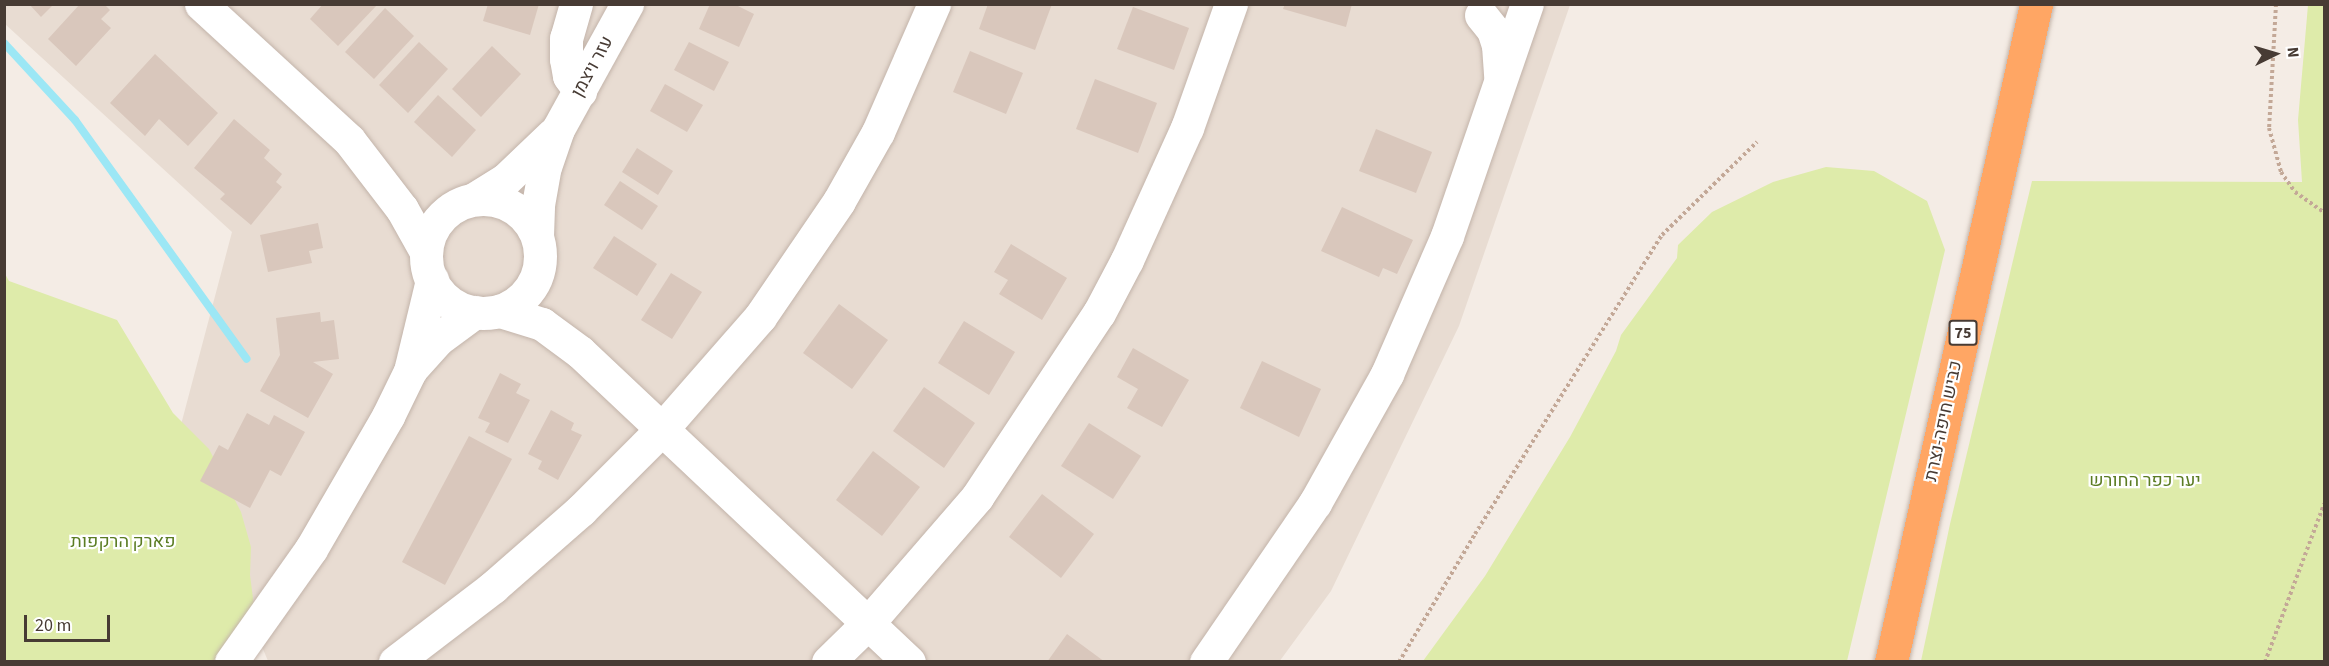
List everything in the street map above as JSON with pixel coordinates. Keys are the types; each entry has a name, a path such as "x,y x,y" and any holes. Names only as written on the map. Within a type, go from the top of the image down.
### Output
{"highway":[{"name":"כביש חיפה-נצרת","path":"1891,662 2036,4"}],"street":[{"path":"201,4 348,140 402,209 447,301 463,310 487,311 542,324 580,352 909,662"},
{"path":"576,4 566,38 566,59 570,76 580,91"},
{"name":"עזר ויצמן","path":"558,129 627,4"},
{"path":"410,657 532,554 662,429 760,317 833,210 878,132 934,4"},
{"path":"828,662 868,623 977,497 1099,313 1127,260 1187,128 1231,4"},
{"path":"1474,10 1504,17 1526,4"},
{"path":"1206,662 1315,503 1387,374 1447,236 1500,90 1526,4"},
{"path":"1474,10 1493,30 1498,45 1501,64 1500,90"},
{"path":"410,371 429,266 430,234 440,217 505,180 533,156 558,129"},
{"path":"231,662 283,591 338,505 410,371 437,340 487,311 516,303 529,290 538,273 540,255 537,236 538,205 545,167 558,129"},
{"path":"377,176 401,190 464,202 493,199 512,206 527,219 537,236"},
{"path":"538,273 548,300 580,352"}],"path":[{"path":"2276,4 2269,128 2281,172 2295,192 2325,212"},
{"path":"1399,662 1474,534 1662,235 1757,142"},
{"path":"2265,662 2325,504"}],"shaded area":[{"path":"4,5 1570,5 1459,326 1331,591 1279,662 268,661 228,565 160,504 232,232 5,24"}],"green space":[{"name":"יער כפר החורש","path":"2308,5 2324,5 2324,661 1921,661 1950,524 2032,181 2302,182 2298,120"},
{"path":"1826,167 1874,171 1927,201 1945,250 1847,661 1423,661 1485,576 1570,437 1616,351 1621,335 1677,258 1678,245 1712,212 1773,182"},
{"name":"פארק הרקפות","path":"4,272 9,281 117,320 173,413 209,449 241,512 251,547 250,575 255,614 235,662 5,661"}],"building":[{"path":"29,4 54,4 41,17"},
{"path":"80,4 104,4 110,10 101,19 111,28 76,66 48,39"},
{"path":"323,4 378,4 338,46 310,19"},
{"path":"488,4 539,4 530,35 483,21"},
{"path":"710,4 734,4 754,14 739,47 699,29"},
{"path":"988,4 1052,4 1035,50 979,29"},
{"path":"1285,4 1352,4 1346,27 1283,9"},
{"path":"1133,7 1189,28 1174,70 1117,49"},
{"path":"385,8 414,36 374,79 345,52"},
{"path":"419,42 448,69 408,113 379,85"},
{"path":"689,42 729,62 714,91 674,70"},
{"path":"492,46 521,74 481,117 452,89"},
{"path":"970,51 1023,73 1006,114 953,92"},
{"path":"155,54 218,113 188,146 159,119 145,136 110,103"},
{"path":"1095,79 1157,103 1138,153 1076,129"},
{"path":"665,84 703,105 687,132 650,111"},
{"path":"438,95 476,130 452,157 414,122"},
{"path":"234,119 270,150 264,158 282,174 276,182 282,187 251,225 220,199 225,194 194,168"},
{"path":"1376,129 1432,152 1416,193 1359,171"},
{"path":"637,148 673,171 658,195 622,172"},
{"path":"620,181 658,206 642,230 604,205"},
{"path":"1342,207 1413,240 1397,274 1383,268 1379,277 1321,251"},
{"path":"318,223 323,248 309,251 312,263 268,272 260,235"},
{"path":"614,236 657,264 637,296 593,268"},
{"path":"1011,244 1067,278 1042,320 999,294 1008,280 994,272"},
{"path":"671,273 702,292 672,339 641,320"},
{"path":"839,304 888,340 852,389 803,353"},
{"path":"320,312 321,322 334,320 339,359 313,362 333,374 308,418 260,391 280,355 276,318"},
{"path":"964,321 1015,352 989,395 938,363"},
{"path":"1133,348 1189,380 1162,427 1127,408 1138,389 1117,377"},
{"path":"1262,361 1321,389 1299,437 1240,408"},
{"path":"500,373 521,384 516,393 530,400 508,443 485,432 490,423 478,418"},
{"path":"924,387 975,423 944,468 893,431"},
{"path":"551,410 574,423 571,430 582,435 558,480 538,469 542,461 528,454"},
{"path":"247,413 269,425 274,415 305,432 281,476 270,470 250,508 200,481 219,445 228,450"},
{"path":"1089,423 1141,456 1113,499 1061,466"},
{"path":"469,436 512,459 445,585 402,562"},
{"path":"873,451 920,487 882,536 836,500"},
{"path":"1042,494 1094,534 1061,578 1009,537"},
{"path":"1067,634 1105,662 1047,662"}],"waterway":[{"path":"4,43 75,120 247,359"}]}
